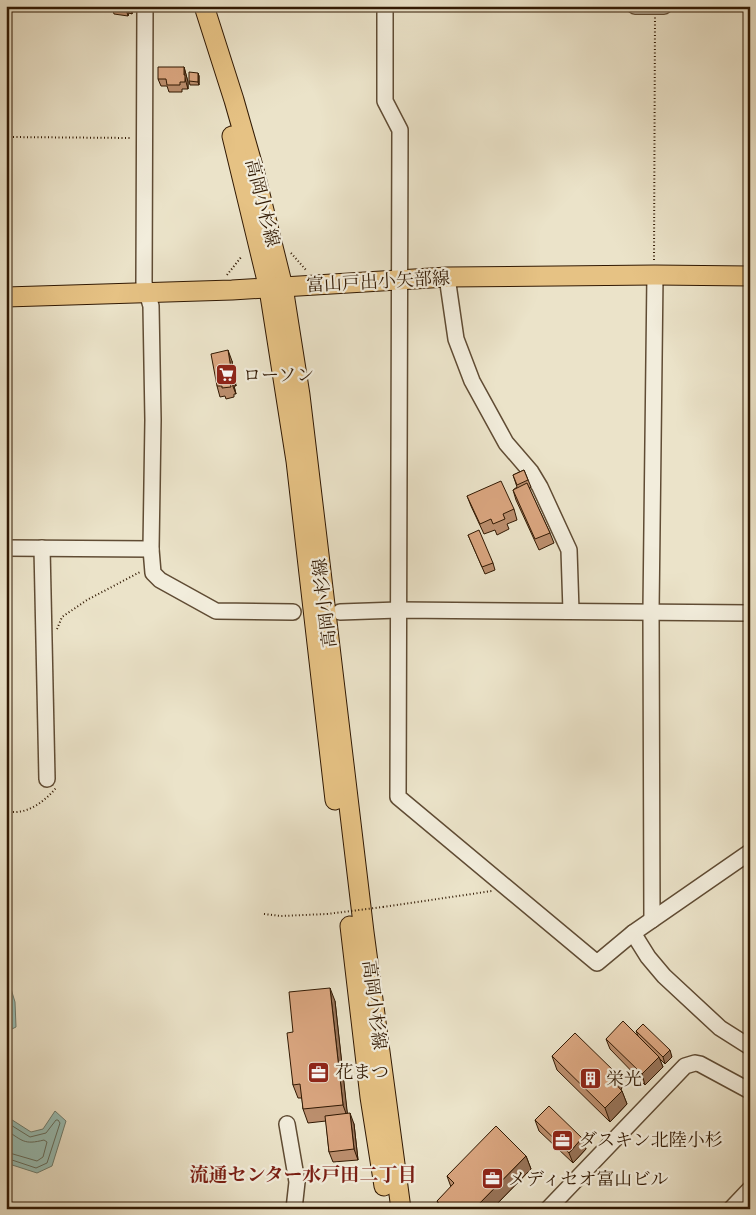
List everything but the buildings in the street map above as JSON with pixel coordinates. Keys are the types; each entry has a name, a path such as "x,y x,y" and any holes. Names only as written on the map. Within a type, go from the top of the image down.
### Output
{"main road":[{"name":"高岡小杉線","path":"190,6 232,135 276,288 370,1097 388,1209"},
{"name":"高岡小杉線","path":"204,6 232,91 254,170 276,288 300,396 364,932 401,1209"},
{"name":"富山戸出小矢部線","path":"6,297 147,294 448,277 750,276"}],"street":[{"path":"145,6 144,282 151,306 153,420 151,549 153,573 160,580 216,611 293,612"},
{"path":"385,6 385,101 400,130 398,797 597,963 633,933 750,852"},
{"path":"635,6 664,6"},
{"path":"652,920 651,611 655,275"},
{"path":"448,277 456,339 472,381 506,443 540,487 569,550 571,611"},
{"path":"6,548 151,549"},
{"path":"42,548 52,784"},
{"path":"340,612 398,610 750,613"},
{"path":"633,933 648,957 664,976 720,1028 750,1047"},
{"path":"548,1209 685,1066 695,1063 700,1064 750,1091"},
{"path":"286,1124 297,1182 294,1209"},
{"path":"731,1209 750,1189"}],"path":[{"path":"655,6 655,275"},
{"path":"6,137 145,138"},
{"path":"291,253 306,270"},
{"path":"224,279 242,256"},
{"path":"56,631 62,617 87,600 152,566"},
{"path":"6,811 25,810 37,806 47,798 52,784"},
{"path":"264,914 282,916 327,914 507,889"}],"water":[{"path":"11,959 8,979 15,1002 16,1027 6,1032 6,961"},
{"path":"55,1111 66,1121 52,1166 37,1173 6,1163 6,1116 31,1132 43,1129"}],"place":[{"name":"ローソン","path":"227,375"},
{"name":"花まつ","path":"319,1072"},
{"name":"栄光","path":"590,1079"},
{"name":"ダスキン北陸小杉","path":"563,1140"},
{"name":"メディセオ富山ビル","path":"492,1179"}],"district":[{"name":"流通センター水戸田二丁目","path":"303,1175"}]}
